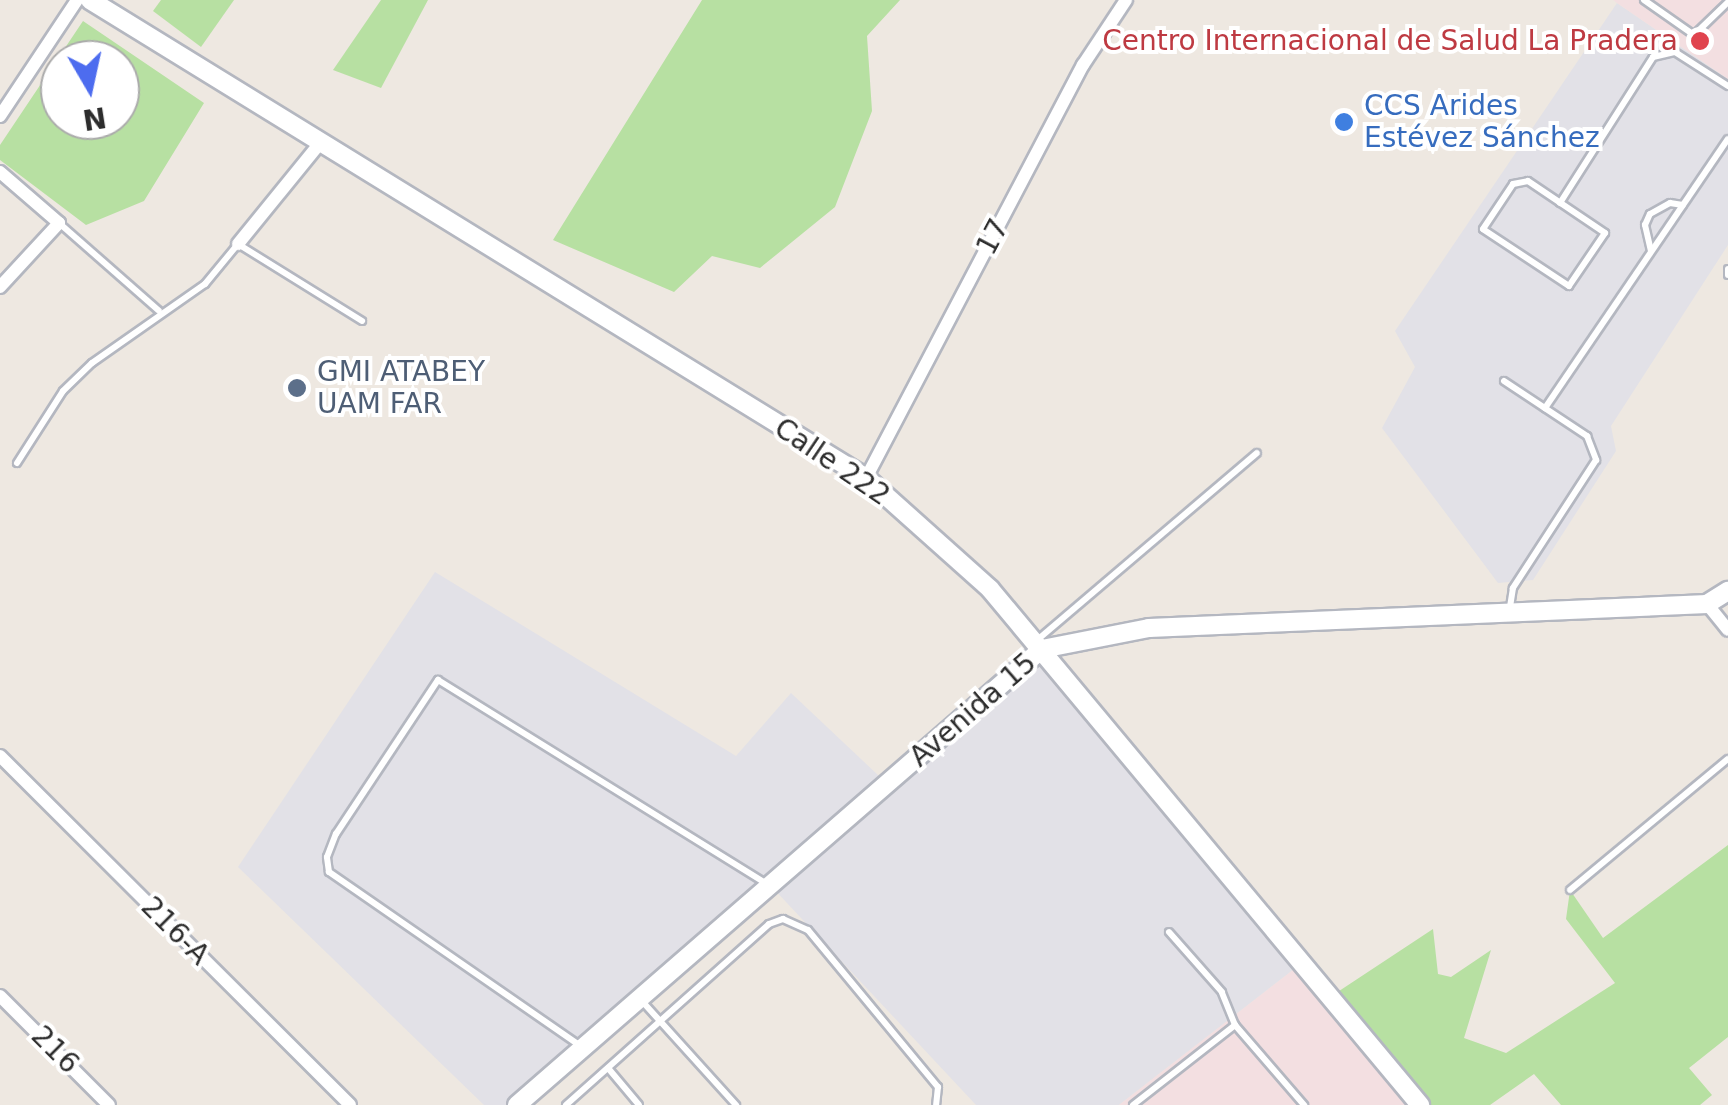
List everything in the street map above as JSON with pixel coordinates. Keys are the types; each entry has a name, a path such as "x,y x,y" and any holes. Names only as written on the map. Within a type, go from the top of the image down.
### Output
{"main road":[{"name":"Calle 222","path":"90,0 866,478 990,589 1420,1105"},
{"name":"Avenida 15","path":"517,1105 772,886 1039,645 1149,628 1707,604 1728,591"}],"street":[{"path":"0,116 77,0"},
{"name":"17","path":"866,478 1083,65 1126,0"},
{"path":"238,244 321,142"},
{"path":"0,172 60,223 0,287"},
{"path":"1707,604 1728,630"},
{"name":"216-A","path":"0,756 350,1105"},
{"name":"216","path":"0,996 109,1105"}],"lane":[{"path":"1644,0 1694,35 1728,2"},
{"path":"1560,203 1653,57 1675,52 1728,86"},
{"path":"1545,408 1728,139"},
{"path":"1528,182 1560,203 1605,233 1569,286 1483,229 1514,184 1528,182"},
{"path":"1651,252 1645,224 1650,214 1670,203 1683,205"},
{"path":"60,223 159,311"},
{"path":"17,463 64,392 159,311 205,284 238,244 362,321"},
{"path":"1504,381 1588,436 1596,460 1591,476 1513,588 1509,614"},
{"path":"1039,645 1257,453"},
{"path":"583,1047 329,872 326,857 336,834 438,680 772,886"},
{"path":"1570,890 1728,759"},
{"path":"566,1105 769,924 794,920 938,1087 936,1105"},
{"path":"1169,932 1222,992 1235,1025 1304,1105"},
{"path":"640,999 664,1020 736,1105"},
{"path":"1134,1105 1235,1025"},
{"path":"608,1068 639,1105"}],"shaded area":[{"name":"Centro Internacional de Salud La Pradera","path":"1613,0 1728,0 1728,79 1617,3"},
{"path":"1617,3 1728,79 1728,245 1611,426 1616,451 1533,580 1498,583 1382,428 1415,367 1395,331"},
{"path":"435,572 736,756 791,693 879,776 785,873 1042,649 1302,963 1119,1105 976,1105 772,887 517,1105 484,1105 238,867"},
{"path":"1302,963 1420,1105 1119,1105"}],"green space":[{"path":"161,0 234,0 201,47 153,11"},
{"path":"381,0 428,0 381,88 333,70"},
{"path":"702,0 900,0 867,36 872,111 835,207 760,268 712,256 674,292 553,240"},
{"path":"83,21 111,40 70,40"},
{"path":"140,60 204,103 144,201 86,225 0,160 0,145 40,85 40,140 140,140"},
{"path":"1728,845 1728,1037 1689,1068 1712,1095 1700,1105 1561,1105 1534,1074 1490,1105 1420,1105 1330,997 1433,929 1438,974 1451,977 1491,950 1464,1038 1506,1053 1615,983 1566,919 1570,890 1603,938"}],"place":[{"name":"Centro Internacional de Salud La Pradera","path":"1700,41"},
{"name":"CCS Arides Estévez Sánchez","path":"1344,122"},
{"name":"GMI ATABEY UAM FAR","path":"297,388"}]}
